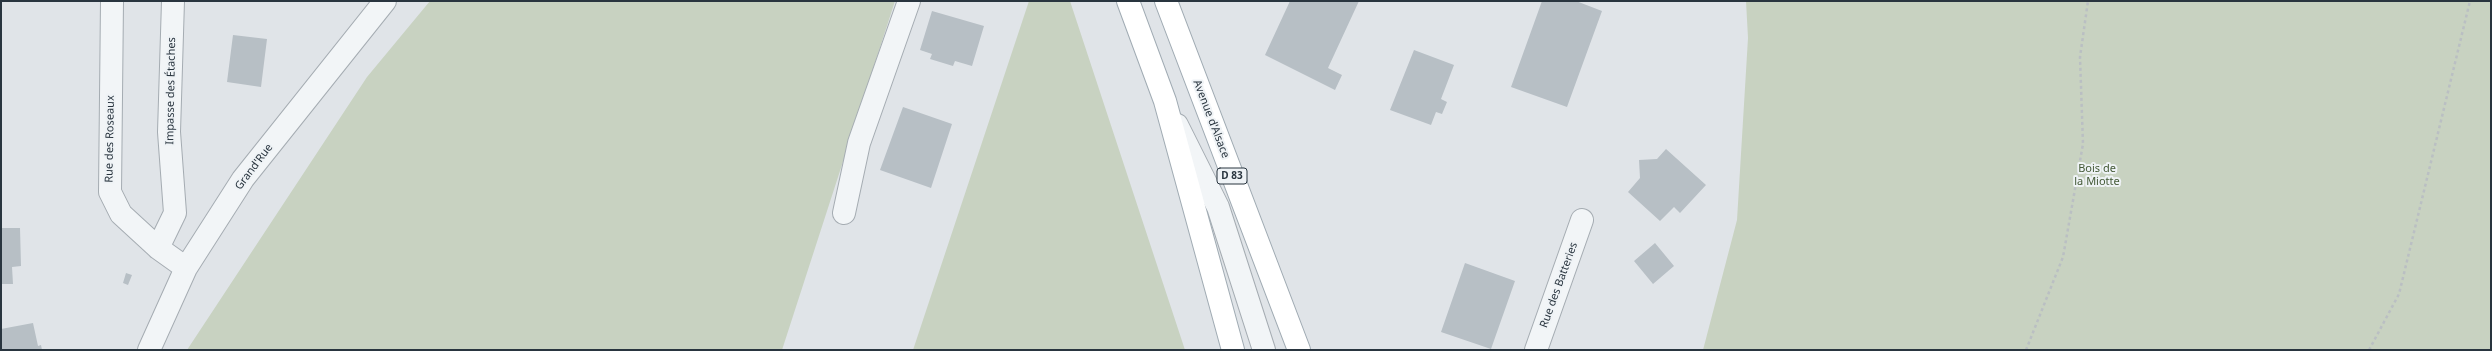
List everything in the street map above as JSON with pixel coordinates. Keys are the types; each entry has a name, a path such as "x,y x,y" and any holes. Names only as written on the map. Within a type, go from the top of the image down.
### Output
{"main road":[{"path":"1128,1 1165,101 1233,350"},
{"name":"Avenue d'Alsace","path":"1166,1 1299,350"}],"street":[{"name":"Rue des Roseaux","path":"112,1 110,192 121,214 158,248 186,268"},
{"name":"Impasse des Étaches","path":"158,248 175,213 169,132 173,1"},
{"name":"Grand'Rue","path":"149,350 186,268 243,179 385,1"},
{"path":"844,213 859,143 909,1"},
{"path":"1165,101 1218,207 1264,350"},
{"name":"Rue des Batteries","path":"1536,350 1582,220"}],"path":[{"path":"2026,350 2063,257 2066,242 2083,144 2080,57 2088,1"},
{"path":"2369,350 2398,294 2470,1"}],"green space":[{"path":"430,1 895,1 782,350 187,350 367,77"},
{"path":"1029,1 1070,1 1185,350 913,350"},
{"name":"Bois de la Miotte","path":"1746,1 2491,1 2491,350 1703,350 1737,220 1748,38"}],"building":[{"path":"1290,1 1359,1 1328,68 1342,75 1335,90 1265,55"},
{"path":"1542,1 1576,1 1602,11 1567,107 1511,87"},
{"path":"932,11 984,26 972,66 955,61 953,66 930,59 932,54 920,50"},
{"path":"233,35 267,39 261,87 227,82"},
{"path":"1414,50 1454,65 1441,99 1447,102 1442,114 1436,112 1431,125 1390,110"},
{"path":"903,107 952,124 931,188 880,170"},
{"path":"1666,149 1706,185 1680,213 1674,207 1660,221 1628,192 1640,178 1639,160 1657,159"},
{"path":"1,228 20,228 21,266 12,267 13,284 1,284"},
{"path":"1655,243 1674,266 1653,284 1634,261"},
{"path":"1465,263 1515,281 1491,349 1441,332"},
{"path":"126,273 132,275 128,285 123,283"},
{"path":"33,323 38,346 41,345 42,350 1,350 1,329"}]}
